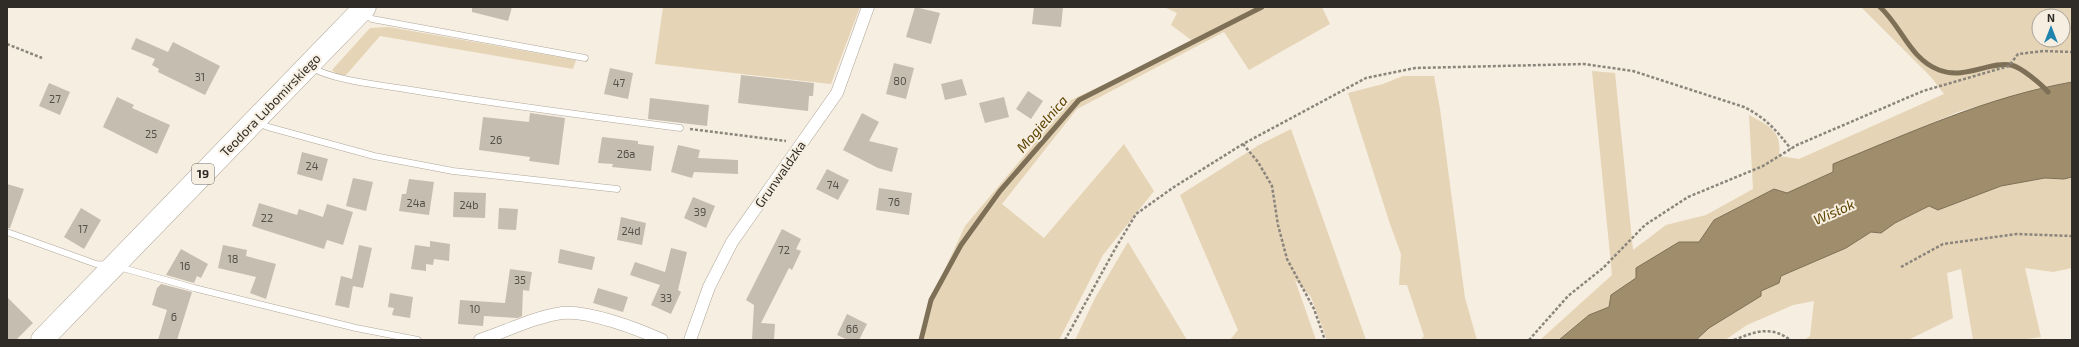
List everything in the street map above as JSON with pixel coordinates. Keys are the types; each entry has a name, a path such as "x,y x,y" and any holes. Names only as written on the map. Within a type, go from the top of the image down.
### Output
{"highway":[{"name":"Teodora Lubomirskiego","path":"42,340 363,9"}],"street":[{"name":"Grunwaldzka","path":"690,340 709,287 732,242 837,93 868,7"},
{"path":"480,340 545,316 564,313 585,315 630,327 662,340"}],"lane":[{"path":"363,9 372,19 585,58"},
{"path":"308,65 320,73 397,88 496,104 680,128"},
{"path":"254,121 268,127 366,154 410,163 453,171 522,180 617,189"},
{"path":"7,232 96,264 114,266 194,288 356,328 418,340"}],"path":[{"path":"7,44 42,58"},
{"path":"1529,340 1568,296 1603,268 1645,225 1688,197 1763,166 1791,149 1923,91 2009,66 2018,54 2023,52 2044,50 2072,52"},
{"path":"1065,340 1114,249 1136,214 1174,187 1243,144 1366,78 1416,68 1584,64 1633,71 1744,107 1757,114 1775,128 1791,149"},
{"path":"680,128 802,142"},
{"path":"1243,144 1258,162 1272,186 1278,225 1287,260 1314,309 1324,340"},
{"path":"1901,267 1943,244 2017,234 2072,236"},
{"path":"1734,340 1756,331 1767,329 1784,335 1790,340"}],"shaded area":[{"path":"663,7 860,7 831,84 655,64"},
{"path":"1164,7 1322,7 1330,24 1249,70 1224,32 1077,109 1002,204 1044,238 1124,144 1154,191 1103,255 1059,340 920,340 928,305 965,226 1071,100 1194,42 1171,25 1177,13"},
{"path":"1861,7 2072,7 2072,82 2044,87 1958,112 1833,164 1833,172 1787,194 1774,189 1714,220 1699,242 1679,242 1636,278 1611,295 1609,307 1589,315 1559,340 1540,340 1612,275 1592,71 1615,73 1633,250 1666,225 1706,215 1753,189 1749,115 1763,122 1773,130 1778,140 1779,156 1799,159 1944,94 1931,77"},
{"path":"389,27 576,60 573,69 380,36 346,75 338,75 332,70 370,28"},
{"path":"1403,76 1434,76 1440,109 1465,298 1477,340 1421,340 1424,336 1407,285 1399,285 1401,254 1348,93 1383,84"},
{"path":"1291,129 1366,340 1327,340 1311,297 1295,280 1316,340 1230,340 1238,330 1180,195 1259,145"},
{"path":"2072,177 2072,268 2053,272 2025,268 2041,337 2018,340 1973,340 1961,269 1947,273 1953,318 1908,340 1804,340 1810,336 1814,301 1793,305 1747,325 1725,340 1696,340 1709,328 1760,291 1779,283 1781,276 1846,248 1871,232 1881,233 1895,223 1929,206 1938,210 2001,186 2045,178 2064,179"},
{"path":"1128,242 1187,340 1075,340 1095,298"}],"water":[{"name":"Wisłok","path":"2072,82 2072,177 2064,179 2045,178 2001,186 1938,210 1929,206 1895,223 1881,233 1871,232 1846,248 1781,276 1779,283 1761,291 1761,296 1709,328 1696,340 1559,340 1589,315 1609,307 1611,295 1636,278 1636,268 1679,242 1699,242 1714,220 1774,189 1787,193 1833,172 1833,164 1980,106"}],"building":[{"path":"472,7 512,7 508,21 472,12"},
{"path":"915,7 940,13 931,44 906,37"},
{"path":"1034,7 1063,7 1061,27 1032,24"},
{"path":"136,38 168,52 173,42 220,66 205,95 158,72 159,69 152,65 155,59 131,49"},
{"path":"894,63 914,68 906,99 886,94"},
{"path":"610,68 633,73 628,99 604,94"},
{"path":"741,75 814,83 813,96 809,96 808,111 738,103"},
{"path":"962,79 967,95 945,100 941,84"},
{"path":"49,83 70,92 60,115 39,106"},
{"path":"1028,91 1043,101 1031,119 1016,109"},
{"path":"117,97 134,105 132,108 170,125 157,154 103,127"},
{"path":"1004,97 1009,117 985,123 979,103"},
{"path":"650,98 709,105 707,126 648,119"},
{"path":"530,113 565,118 559,165 529,161 530,157 479,150 483,117 529,122"},
{"path":"862,113 879,122 869,141 898,148 892,172 878,168 843,150"},
{"path":"602,137 638,141 638,144 654,146 651,171 612,167 613,164 598,163"},
{"path":"678,145 700,150 698,158 738,160 738,174 694,172 692,178 671,172"},
{"path":"302,152 328,159 322,181 297,174"},
{"path":"827,169 849,180 838,200 816,189"},
{"path":"353,178 373,182 366,211 346,206"},
{"path":"409,179 434,182 429,215 399,211 402,194 406,194"},
{"path":"7,184 24,189 10,228 7,228"},
{"path":"879,188 912,193 909,215 876,210"},
{"path":"454,192 486,193 485,218 453,217"},
{"path":"693,197 715,206 706,228 684,218"},
{"path":"259,203 297,215 299,209 323,217 327,204 353,212 343,245 327,240 324,249 252,226"},
{"path":"81,208 101,220 84,249 64,237"},
{"path":"499,208 518,209 516,230 498,229"},
{"path":"621,217 646,223 642,245 617,240"},
{"path":"782,229 801,239 796,249 801,251 792,270 789,268 761,323 775,324 774,340 752,340 754,305 746,300"},
{"path":"430,241 450,244 449,261 434,259 433,265 426,264 426,271 411,269 415,245 430,247"},
{"path":"223,245 247,250 246,256 276,264 266,299 250,293 256,277 218,268"},
{"path":"359,245 372,248 363,288 353,286 349,308 335,305 341,276 352,279"},
{"path":"671,248 687,252 678,290 681,292 671,314 651,305 660,285 630,275 635,262 665,272"},
{"path":"181,249 208,264 201,278 197,276 194,283 166,275"},
{"path":"560,249 595,257 592,270 558,263"},
{"path":"510,269 532,272 529,291 523,290 522,316 518,318 484,316 483,326 458,324 460,300 505,303"},
{"path":"161,284 192,292 177,340 158,340 167,310 152,305 157,288"},
{"path":"598,288 628,297 623,312 593,303"},
{"path":"390,293 413,297 410,318 392,315 394,308 388,307"},
{"path":"7,297 33,323 16,340 7,340"},
{"path":"847,314 867,324 859,340 848,340 837,335"}],"waterway":[{"name":"Mogielnica","path":"921,340 931,300 961,245 1000,191 1079,100 1262,7"},
{"name":"Mogielnica","path":"1880,7 1888,15 1913,51 1929,65 1939,70 1958,73 2003,64 2011,65 2015,66 2036,80 2048,92"}]}
